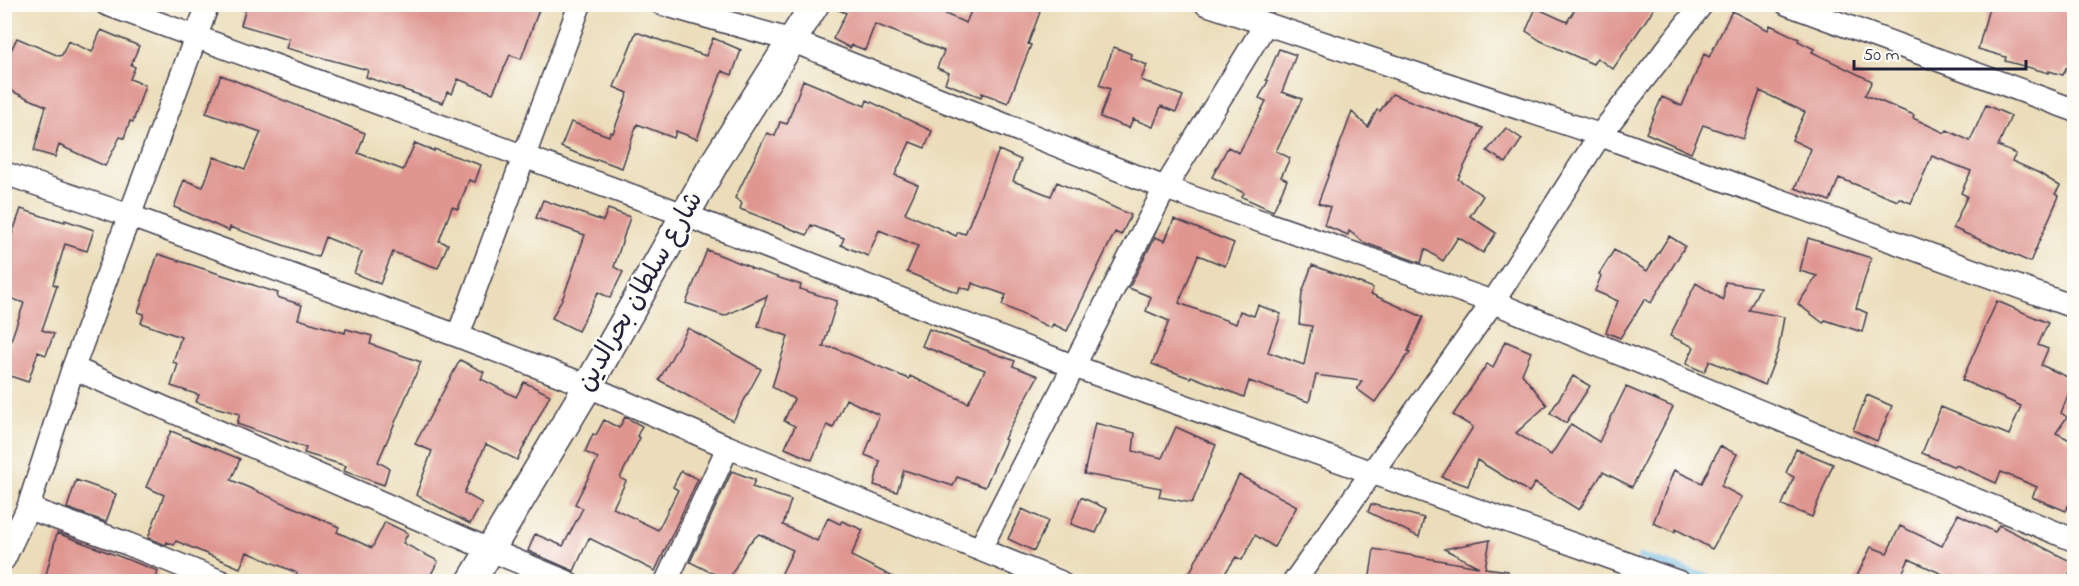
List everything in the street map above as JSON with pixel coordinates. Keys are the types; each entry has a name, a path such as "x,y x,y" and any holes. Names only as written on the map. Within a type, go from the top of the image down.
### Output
{"street":[{"path":"106,4 685,215 1073,366 1679,582"},
{"path":"7,547 28,508 73,368 208,4"},
{"path":"458,336 580,4"},
{"path":"662,4 790,40 1165,188 1492,303 2074,540"},
{"name":"شارع سلطان بحرالدين","path":"471,582 588,386 685,215 814,4"},
{"path":"1206,4 1600,135 2074,307"},
{"path":"1294,582 1492,303 1600,135 1702,4"},
{"path":"1787,4 2074,110"},
{"path":"980,549 1165,188 1265,25"},
{"path":"4,173 129,216 588,386 728,447 1060,582"},
{"path":"73,368 567,582"},
{"path":"666,582 728,447"},
{"path":"28,508 128,544 222,582"}],"building":[{"path":"247,4 371,4 388,9 390,4 541,4 521,59 510,55 493,93 458,79 452,94 447,92 443,103 366,77 368,70 286,48 289,39 241,25"},
{"path":"831,4 894,4 911,11 914,4 922,4 966,23 974,4 1021,4 1040,12 1028,44 1031,45 1008,103 982,93 981,97 945,83 949,73 937,68 944,51 875,24 865,50 852,45 850,48 833,39 846,13 831,7"},
{"path":"1578,4 1657,4 1613,69 1597,58 1593,64 1541,41 1526,31 1536,8 1567,22"},
{"path":"1990,4 2074,4 2074,70 2066,68 2063,75 2049,71 2049,73 2005,61 2006,57 1978,49"},
{"path":"1732,11 1768,30 1770,25 1799,39 1798,41 1814,49 1812,52 1872,81 1865,95 1914,115 1913,118 1945,133 1947,130 1970,141 1986,105 2011,116 1998,146 2016,154 2012,161 2039,173 2060,186 2055,194 2059,196 2030,262 1953,228 1967,196 1961,193 1971,171 1932,156 1911,203 1899,198 1898,201 1839,178 1830,201 1795,188 1811,149 1792,140 1805,112 1760,91 1743,139 1703,125 1691,153 1646,133 1662,97 1682,106 1704,54 1709,57"},
{"path":"101,30 139,46 131,65 135,67 130,79 145,85 133,122 130,121 124,138 120,137 105,166 59,145 55,157 34,151 46,106 4,88 4,65 17,38 59,56 62,55 68,41 92,52"},
{"path":"636,32 706,56 713,38 741,50 732,75 722,71 697,139 676,131 674,138 637,124 622,168 597,159 596,161 561,147 571,122 609,136 610,132 613,133 628,93 614,87"},
{"path":"1114,47 1131,54 1130,58 1147,65 1141,80 1183,96 1176,112 1161,106 1153,127 1133,119 1129,128 1100,117 1110,89 1099,85"},
{"path":"1279,49 1296,55 1282,92 1302,99 1276,151 1290,158 1281,177 1287,180 1273,211 1242,197 1244,193 1212,177 1228,147 1239,153 1266,101 1259,98 1268,81 1266,80"},
{"path":"221,75 365,133 358,153 403,170 415,143 481,165 475,182 469,180 458,209 452,207 439,241 448,244 438,268 393,252 380,284 354,273 362,252 325,237 318,257 230,227 229,231 174,207 184,180 203,187 214,157 245,169 261,132 206,113"},
{"path":"803,80 865,106 867,100 932,131 925,148 910,142 895,175 918,185 905,213 956,236 958,232 965,234 999,150 1021,160 1013,181 1051,196 1057,182 1131,215 1121,235 1115,232 1067,331 1053,324 1051,328 1002,305 1006,295 972,283 970,290 960,287 958,293 907,272 918,246 879,230 868,256 841,245 844,238 811,225 807,235 740,209 742,203 735,198 767,133 775,136 780,122 787,124"},
{"path":"1392,94 1483,128 1458,179 1483,196 1470,216 1496,233 1483,253 1458,237 1443,261 1425,249 1421,263 1365,243 1349,231 1348,235 1324,225 1330,207 1318,203 1352,112 1368,127 1377,110 1380,111"},
{"path":"1506,128 1522,139 1506,163 1487,151"},
{"path":"543,200 603,221 608,209 630,217 614,267 623,272 610,298 598,292 578,331 552,318 564,295 585,235 536,218"},
{"path":"21,209 94,230 87,251 65,244 53,284 57,286 42,330 54,334 46,355 38,352 28,382 4,374 4,364 24,303 4,296 4,257"},
{"path":"1174,219 1234,243 1225,266 1198,255 1179,303 1236,324 1240,311 1254,316 1258,305 1281,314 1268,352 1304,365 1312,326 1299,324 1302,293 1312,265 1373,288 1371,294 1423,317 1408,351 1410,352 1375,402 1357,389 1362,381 1316,375 1309,402 1249,381 1244,397 1191,376 1190,378 1152,364 1169,321 1146,311 1151,297 1129,288 1155,237 1165,241"},
{"path":"1669,236 1685,246 1651,303 1645,299 1620,338 1606,332 1618,301 1595,291 1601,276 1599,274 1614,250 1647,271"},
{"path":"1808,238 1871,258 1856,308 1867,313 1862,332 1825,320 1823,323 1798,304 1817,276 1800,271"},
{"path":"707,250 750,268 801,285 800,289 837,301 823,347 835,348 909,379 910,376 968,403 985,370 922,346 929,329 1015,361 1013,366 1038,376 1004,439 1006,440 985,487 957,477 953,486 904,470 897,492 874,485 880,461 865,455 879,415 846,399 833,428 827,425 812,460 785,448 795,426 784,421 794,399 772,387 788,336 758,326 767,296 724,316 686,303"},
{"path":"158,254 278,293 277,297 302,305 298,319 345,333 346,329 372,336 370,344 421,362 378,462 389,468 384,485 344,471 346,466 304,453 306,448 237,424 240,414 196,402 199,395 171,386 178,364 173,362 181,337 141,323 144,314 138,312"},
{"path":"1725,282 1760,287 1749,310 1784,317 1778,351 1765,385 1710,361 1704,372 1686,364 1694,347 1670,336 1696,283 1723,300"},
{"path":"1997,301 2048,323 2038,345 2048,349 2041,365 2074,380 2061,413 2067,417 2056,433 2074,442 2074,491 2066,511 2032,497 2037,487 2001,472 1996,483 1922,453 1941,407 2009,435 2021,406 1962,380"},
{"path":"688,328 761,369 733,421 659,380"},
{"path":"1505,341 1531,352 1522,374 1547,405 1516,433 1551,455 1571,424 1599,442 1626,387 1673,407 1632,487 1603,472 1579,510 1535,483 1529,492 1477,460 1468,486 1442,477 1473,427 1453,415 1487,364 1493,368"},
{"path":"460,360 484,372 481,379 516,397 524,382 550,395 517,460 486,444 464,493 482,503 470,524 416,495 432,451 415,444"},
{"path":"1573,376 1590,386 1566,423 1550,413"},
{"path":"1867,395 1892,406 1877,441 1853,430"},
{"path":"625,417 642,426 637,436 640,438 620,478 626,481 613,508 658,530 678,490 673,487 681,471 698,479 655,571 589,538 574,571 528,551 535,534 563,546 583,508 575,504 598,458 585,452 593,434 596,435 604,420 619,428"},
{"path":"1095,423 1135,433 1133,451 1162,458 1176,427 1216,445 1192,503 1159,497 1161,488 1084,474"},
{"path":"171,431 240,459 231,480 339,527 337,532 372,548 385,522 408,533 403,543 438,561 427,582 293,582 297,573 247,552 240,568 176,541 174,545 167,542 166,545 148,538 164,495 146,487"},
{"path":"1720,446 1737,454 1721,486 1742,497 1712,549 1676,529 1675,532 1653,523 1674,470 1702,483"},
{"path":"1796,449 1833,464 1812,517 1782,505 1794,477 1786,473"},
{"path":"732,471 755,480 752,487 791,500 783,525 817,541 828,518 863,530 851,556 903,582 794,582 781,575 793,550 759,534 748,544 728,581 690,562"},
{"path":"1239,475 1297,506 1274,547 1255,535 1242,560 1236,557 1219,582 1185,582"},
{"path":"76,480 116,494 106,522 67,508"},
{"path":"1081,497 1107,509 1096,533 1071,524"},
{"path":"1371,504 1424,518 1419,537 1368,512"},
{"path":"1022,509 1048,521 1034,551 1008,539"},
{"path":"1958,514 1995,532 1999,525 2074,563 2066,582 1968,582 1953,574 1951,578 1909,559 1898,582 1854,582 1871,547 1887,553 1900,526 1942,546"},
{"path":"57,533 158,571 155,582 44,582"},
{"path":"1490,540 1485,568 1508,571 1507,582 1369,582 1374,549 1479,567 1444,549"}],"waterway":[{"path":"1641,557 1722,582"}]}
